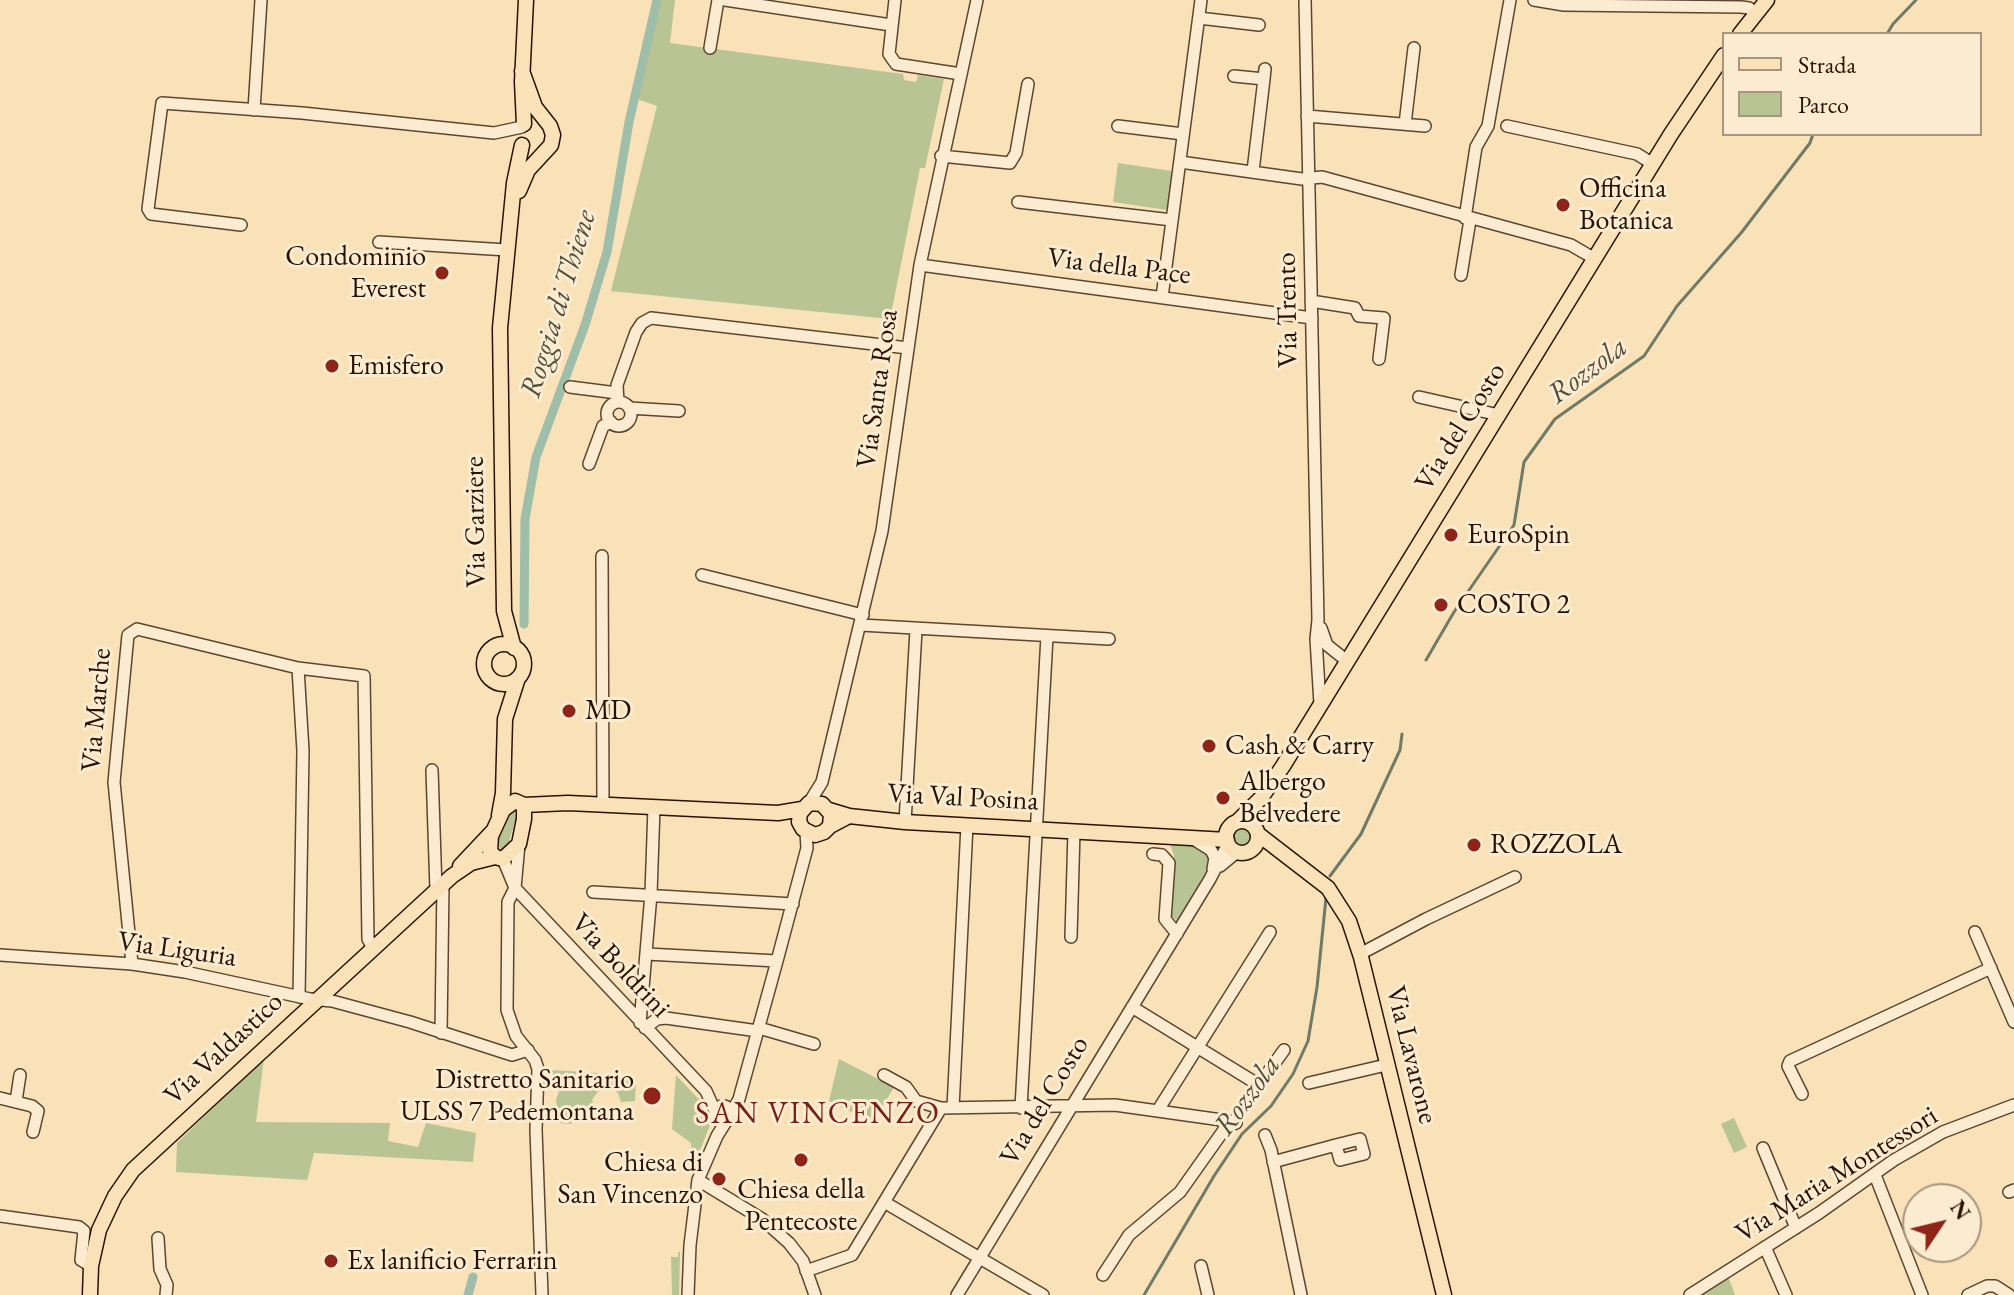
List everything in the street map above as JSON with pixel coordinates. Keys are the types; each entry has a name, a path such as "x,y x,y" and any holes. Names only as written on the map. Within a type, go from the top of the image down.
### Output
{"main road":[{"path":"511,209 523,125 526,0"},
{"path":"1742,32 1767,0"},
{"name":"Via del Costo","path":"1235,839 1653,164 1722,58"},
{"path":"511,209 528,170 551,145 553,135 533,102 522,71"},
{"path":"523,125 535,119 545,121"},
{"path":"521,144 532,152 543,151"},
{"name":"Via Garziere","path":"505,719 523,662 514,648 504,611 500,328 511,209"},
{"name":"Via Garziere","path":"499,858 489,843 497,824 504,764 505,719 496,682 486,672 484,665 504,611"},
{"path":"489,651 504,645 514,648"},
{"path":"496,682 507,684 518,678"},
{"name":"Via Garziere","path":"504,764 510,787 522,803"},
{"path":"1256,831 1247,822 1235,839 1256,845 1261,798"},
{"name":"Via Valdastico","path":"90,1295 95,1241 107,1209 133,1170 443,883 497,824 506,806 515,801 522,803"},
{"name":"Via Val Posina","path":"811,821 818,802 849,816"},
{"path":"499,858 519,844 523,825 522,803"},
{"name":"Via Val Posina","path":"522,803 778,813 811,821 849,816 905,822 1235,839"},
{"name":"Via Val Posina","path":"523,825 541,812 580,804"},
{"path":"811,821 831,818 828,808"},
{"name":"Via Lavarone","path":"1256,831 1283,856 1328,888 1349,921 1360,954 1443,1294"},
{"name":"Via Lavarone","path":"1235,839 1283,856"},
{"name":"Via Valdastico","path":"443,883 471,863 499,858"}],"street":[{"path":"254,110 261,0"},
{"path":"710,48 718,0"},
{"path":"725,0 891,25"},
{"path":"895,0 889,54 896,64 961,74"},
{"name":"Via Santa Rosa","path":"811,821 882,531 920,265 977,0"},
{"path":"1162,297 1201,0"},
{"name":"Via Trento","path":"1305,0 1320,704"},
{"path":"1461,275 1476,147 1488,126 1510,0"},
{"path":"1534,0 1564,5 1741,7 1749,8 1756,14"},
{"path":"1199,18 1259,25"},
{"path":"1405,124 1414,48"},
{"path":"1234,76 1265,74 1253,171"},
{"path":"941,156 1010,163 1016,153 1028,84"},
{"path":"241,225 151,214 148,209 162,103 494,133 521,144"},
{"path":"1307,116 1425,126"},
{"path":"494,133 523,125"},
{"path":"1118,126 1183,134"},
{"path":"1507,126 1637,154 1653,164"},
{"path":"1180,162 1293,178 1322,177 1571,245 1595,259"},
{"path":"1018,202 1172,220"},
{"path":"379,242 507,250"},
{"name":"Via della Pace","path":"920,265 1312,318"},
{"path":"1311,301 1355,308 1359,316 1384,318 1379,359"},
{"path":"589,464 603,426 611,422 621,425 631,415 617,385 636,332 642,323 651,318 908,348"},
{"path":"570,387 622,401 679,411"},
{"path":"1419,397 1499,415"},
{"path":"611,422 608,411 611,405 622,401"},
{"path":"602,556 603,804"},
{"path":"702,575 862,620 916,630 1109,639"},
{"name":"Via Trento","path":"1318,620 1327,645 1347,661"},
{"name":"Via Marche","path":"132,964 114,782 128,635 137,629 298,668"},
{"path":"905,822 916,630"},
{"path":"1021,1108 1047,636"},
{"path":"1318,662 1325,669 1339,674"},
{"path":"299,997 303,751 298,668 364,676 368,939 373,948"},
{"path":"432,770 443,883 441,1033"},
{"name":"Via Santa Rosa","path":"822,782 828,808"},
{"path":"654,807 642,1025 666,1018 758,1030 814,1044"},
{"path":"688,1295 698,1180 717,1136 722,1114 739,1095 793,904 811,821"},
{"path":"806,1271 852,1255 947,1108 967,825"},
{"name":"Via Val Posina","path":"1071,937 1074,831"},
{"path":"1188,836 1211,850 1215,858 1212,875"},
{"name":"Via del Costo","path":"957,1295 1235,839"},
{"path":"519,844 512,893 507,1010 516,1036 538,1069 536,1130 542,1295"},
{"path":"1153,854 1162,855 1169,863 1165,919 1177,934"},
{"path":"499,858 512,893"},
{"path":"1360,954 1515,877"},
{"path":"593,892 793,904"},
{"name":"Via Boldrini","path":"512,893 706,1091 722,1114"},
{"path":"1160,1107 1270,932"},
{"path":"1975,932 2014,1022"},
{"path":"647,954 777,961"},
{"name":"Via Liguria","path":"0,955 132,964 237,982 410,1022 512,1055 528,1050"},
{"path":"1802,1094 1788,1066 1790,1061 1991,968"},
{"path":"1132,1007 1259,1085 1284,1050"},
{"path":"1309,1083 1386,1065"},
{"path":"16,1101 20,1075"},
{"path":"884,1075 906,1087 916,1101 947,1108 1115,1105 1236,1122 1226,1127 1180,1192 1129,1235 1103,1275"},
{"path":"0,1098 32,1106 38,1111 33,1132"},
{"name":"Via Maria Montessori","path":"1690,1295 1943,1132 2014,1105"},
{"path":"1265,1135 1301,1295"},
{"path":"1273,1162 1336,1145"},
{"path":"1763,1148 1796,1228"},
{"path":"1875,1175 1922,1295"},
{"path":"698,1180 762,1219 784,1239 803,1261 815,1295"},
{"path":"884,1202 1043,1295"},
{"path":"0,1216 79,1227 84,1231 81,1260 91,1266"},
{"path":"158,1238 166,1295"},
{"path":"1765,1247 1786,1295"},
{"path":"1201,1266 1208,1295"},
{"path":"1968,1295 1987,1286 1995,1286 2009,1295"}],"green space":[{"path":"655,0 675,0 670,43 903,74 904,80 916,82 918,75 944,79 925,168 920,168 890,319 611,291 657,106 637,99"},
{"path":"1118,163 1172,171 1167,210 1113,202"},
{"path":"511,813 515,813 516,818 508,845 501,850 496,843"},
{"path":"1238,828 1246,828 1252,838 1246,848 1238,848 1232,842 1232,834"},
{"path":"1169,840 1203,847 1209,851 1211,866 1179,922 1170,915 1174,856"},
{"path":"264,1058 256,1122 390,1123 388,1141 418,1147 426,1123 476,1133 473,1162 314,1153 307,1180 176,1172 177,1143"},
{"path":"839,1059 894,1087 873,1122 829,1101"},
{"path":"552,1070 599,1073 599,1090 592,1100 597,1114 576,1114 571,1124 560,1123 556,1100 559,1091 570,1082 568,1078 559,1081 553,1078"},
{"path":"606,1074 636,1079 635,1101 621,1102 618,1093 606,1082"},
{"path":"676,1075 707,1108 710,1125 699,1153 692,1152 691,1143 672,1129"},
{"path":"1734,1118 1747,1147 1734,1153 1721,1124"},
{"path":"678,1252 679,1295 672,1295 671,1257 678,1257"},
{"path":"1728,1276 1735,1295 1698,1295"}],"waterway":[{"name":"Roggia di Thiene","path":"524,624 525,519 536,457 585,325 607,252 629,122 657,0"},
{"name":"Rozzola","path":"1888,32 1916,0"},
{"name":"Rozzola","path":"1426,660 1454,612 1514,525 1524,462 1555,419 1644,356 1677,306 1741,233 1812,136"},
{"name":"Rozzola","path":"1330,876 1361,834 1400,750 1402,734"},
{"name":"Rozzola","path":"1144,1295 1242,1134 1271,1106 1293,1074 1308,1041 1326,898"},
{"name":"Roggia di Thiene","path":"468,1295 473,1277"}],"place":[{"name":"Officina Botanica","path":"1563,205"},
{"name":"Condominio Everest","path":"442,273"},
{"name":"Emisfero","path":"332,366"},
{"name":"EuroSpin","path":"1451,535"},
{"name":"COSTO 2","path":"1441,605"},
{"name":"MD","path":"569,711"},
{"name":"Cash & Carry","path":"1209,746"},
{"name":"Albergo Belvedere","path":"1223,798"},
{"name":"ROZZOLA","path":"1474,845"},
{"name":"Distretto Sanitario ULSS 7 Pedemontana","path":"652,1096"},
{"name":"Chiesa della Pentecoste","path":"801,1160"},
{"name":"Chiesa di San Vincenzo","path":"719,1179"},
{"name":"Ex lanificio Ferrarin","path":"331,1261"}],"district":[{"name":"SAN VINCENZO","path":"818,1115"}]}
